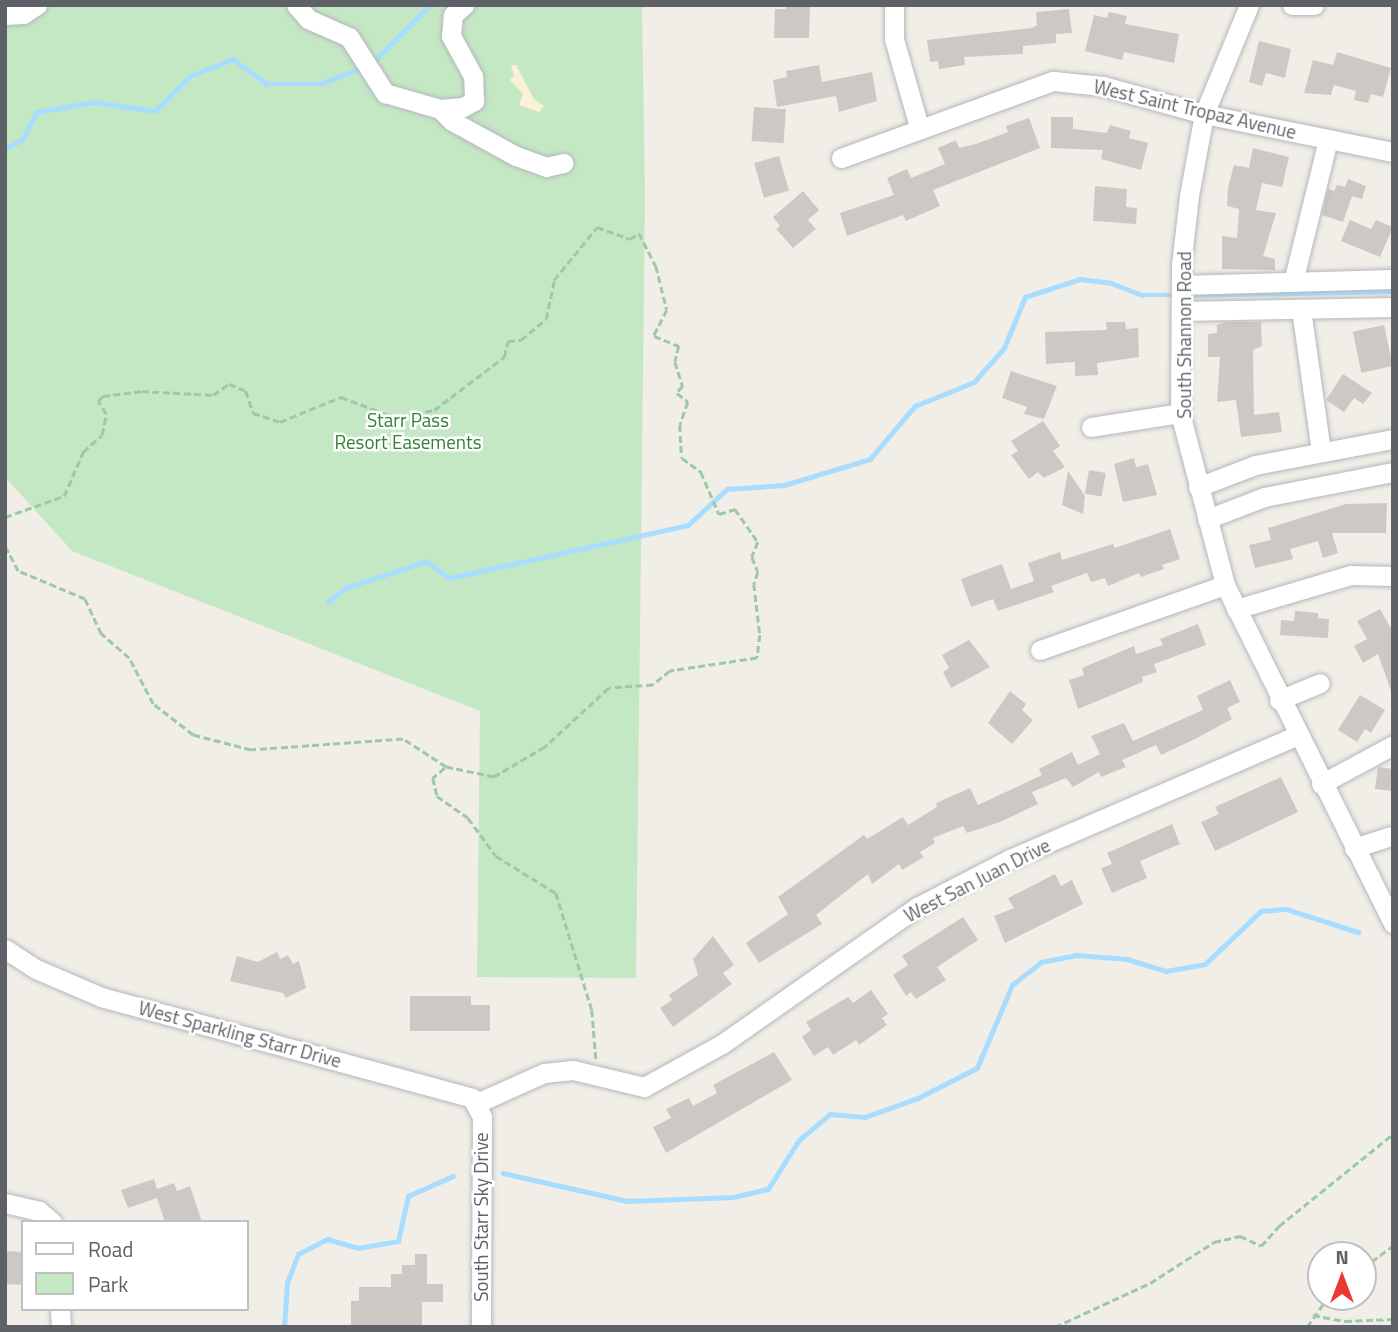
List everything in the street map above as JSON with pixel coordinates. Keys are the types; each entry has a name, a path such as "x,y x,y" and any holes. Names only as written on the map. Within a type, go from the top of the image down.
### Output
{"street":[{"path":"5,15 23,14 37,5"},
{"path":"296,5 308,19 349,37 385,93 440,109 463,107 474,101 473,76 451,36 453,15 464,5"},
{"path":"894,5 894,39 919,127"},
{"name":"South Shannon Road","path":"1250,5 1205,114 1189,196 1181,285 1180,412 1224,585 1296,736 1393,924"},
{"path":"1292,5 1314,5"},
{"name":"West Saint Tropaz Avenue","path":"841,158 919,127 1054,81 1103,86 1205,114 1393,152"},
{"path":"440,109 452,121 516,156 546,167 564,163"},
{"path":"1293,282 1328,139"},
{"path":"1181,285 1393,279"},
{"path":"1181,311 1393,307"},
{"path":"1301,309 1321,451"},
{"path":"1091,427 1180,412"},
{"path":"1198,487 1255,466 1393,439"},
{"path":"1207,519 1265,497 1393,472"},
{"path":"1236,609 1351,575 1393,576"},
{"path":"1040,650 1224,585"},
{"path":"1279,700 1320,683"},
{"name":"West San Juan Drive","path":"597,1076 644,1087 722,1044 918,907 1010,859 1296,736"},
{"path":"1321,784 1393,746"},
{"path":"1354,848 1390,836"},
{"name":"West Sparkling Starr Drive","path":"5,948 57,980 101,997 462,1094 477,1105"},
{"path":"477,1105 544,1073 573,1070 597,1076"},
{"name":"South Starr Sky Drive","path":"477,1105 481,1327"},
{"path":"5,1203 39,1211 50,1220"}],"path":[{"path":"5,517 64,496 83,452 102,435 106,414 98,401 103,396 142,391 213,395 229,384 246,391 253,413 280,422 341,397 394,417 433,410 504,357 508,341 521,340 546,318 554,280 597,227 630,239 639,233 656,266 667,310 654,336 679,346 675,362 683,386 677,393 688,402 680,425 682,458 701,472 719,514 734,509 758,542 752,557 758,572 754,584 760,635 757,658 670,671 653,685 609,688 545,747 494,777 446,767 403,739 251,750 193,735 153,704 129,658 101,634 85,599 18,571 5,547"},
{"path":"446,767 433,778 437,796 468,818 496,856 556,893 592,1010 597,1076"},
{"path":"1055,1327 1150,1283 1214,1242 1240,1236 1261,1246 1279,1226 1393,1134"},
{"path":"1377,1257 1393,1245"},
{"path":"1307,1327 1316,1311"},
{"path":"1313,1315 1345,1321 1393,1319"}],"green space":[{"name":"Starr Pass Resort Easements","path":"5,5 642,5 645,198 636,978 477,977 480,711 72,551 5,477"}],"sand":[{"path":"511,65 516,65 534,99 544,106 539,112 519,105 523,94 510,80 514,76"}],"building":[{"path":"786,5 810,5 809,38 774,38 775,9 786,9"},
{"path":"1069,9 1072,33 1056,34 1056,43 1023,46 1023,54 964,57 965,65 939,69 938,61 930,62 927,40 1032,28 1037,25 1036,12"},
{"path":"1109,12 1127,16 1125,24 1179,34 1174,63 1124,52 1122,60 1085,51 1094,15 1107,18"},
{"path":"1259,41 1291,49 1285,78 1266,73 1262,86 1249,82"},
{"path":"1337,52 1391,68 1383,97 1371,94 1368,103 1354,100 1356,91 1334,85 1331,95 1304,93 1313,60 1333,65"},
{"path":"819,65 822,82 872,72 877,101 839,112 836,96 777,107 773,80 787,77 786,71"},
{"path":"754,107 786,109 784,143 752,141"},
{"path":"1051,117 1073,117 1073,129 1107,133 1110,125 1131,131 1129,138 1148,143 1141,170 1101,159 1103,150 1051,148"},
{"path":"1029,118 1040,148 933,190 940,206 906,221 903,215 847,236 840,213 894,195 887,178 907,169 911,178 945,164 938,148 956,140 959,148 976,144 1008,132 1006,126"},
{"path":"1253,148 1289,157 1282,187 1262,183 1256,210 1276,213 1263,256 1275,259 1275,270 1222,269 1222,236 1237,238 1239,209 1227,206 1228,188 1234,165 1249,168"},
{"path":"779,156 789,191 764,198 754,163"},
{"path":"1348,179 1366,186 1362,199 1352,196 1343,222 1322,215 1328,189 1334,191 1337,185 1345,187"},
{"path":"1095,186 1127,189 1126,207 1137,208 1136,224 1093,221"},
{"path":"803,191 819,210 808,220 816,229 793,248 776,229 780,226 773,217"},
{"path":"1350,220 1371,229 1376,220 1393,227 1380,257 1341,241"},
{"path":"1106,322 1125,322 1126,329 1138,328 1139,357 1097,363 1098,375 1075,376 1075,362 1046,364 1045,332 1107,330"},
{"path":"1226,322 1261,322 1262,346 1253,350 1254,415 1279,412 1282,432 1241,437 1236,400 1217,402 1220,357 1208,357 1208,334 1217,333 1217,325"},
{"path":"1384,325 1393,366 1361,373 1353,332"},
{"path":"1011,371 1057,386 1044,419 1024,414 1027,407 1002,398"},
{"path":"1343,374 1372,393 1363,404 1354,398 1344,412 1326,400"},
{"path":"1043,421 1060,446 1053,451 1065,467 1044,478 1038,472 1029,479 1011,455 1018,451 1011,441"},
{"path":"1134,458 1136,467 1148,464 1157,495 1123,502 1114,464"},
{"path":"1089,470 1106,473 1102,497 1085,494"},
{"path":"1068,471 1085,496 1083,514 1062,505"},
{"path":"1387,503 1386,533 1332,533 1338,553 1323,558 1318,541 1290,549 1293,559 1255,568 1249,545 1271,540 1268,528 1346,504"},
{"path":"1170,529 1180,559 1162,565 1164,569 1141,577 1139,573 1108,586 1105,578 1091,582 1087,573 1051,586 1054,592 998,611 993,599 971,607 961,579 1002,564 1011,589 1034,581 1028,563 1060,552 1062,560 1113,544 1115,548"},
{"path":"1380,609 1393,632 1391,691 1378,654 1363,663 1354,646 1367,639 1357,621"},
{"path":"1295,611 1318,613 1318,618 1329,619 1328,638 1280,635 1281,620 1294,621"},
{"path":"1198,624 1206,645 1154,664 1157,672 1142,677 1143,682 1078,709 1069,680 1084,675 1082,668 1134,646 1136,654 1163,645 1160,639"},
{"path":"969,640 990,667 951,688 943,672 949,668 942,655"},
{"path":"1230,680 1240,702 1227,708 1232,719 1161,755 1156,745 1122,760 1126,767 1101,777 1099,772 1073,787 1066,778 1032,792 1038,804 1000,822 967,833 963,826 933,838 935,843 920,852 924,857 902,870 899,864 872,884 868,874 816,915 822,924 759,963 746,943 788,914 778,897 864,835 867,839 903,817 908,825 937,807 936,803 970,788 978,805 1042,775 1039,769 1072,752 1078,765 1100,754 1091,736 1124,723 1133,741 1203,710 1197,696"},
{"path":"1010,691 1026,704 1022,710 1033,720 1012,744 988,723"},
{"path":"1360,695 1385,710 1371,733 1365,729 1357,742 1338,730"},
{"path":"1378,767 1393,769 1393,791 1375,789"},
{"path":"1281,777 1298,812 1215,851 1201,822 1219,814 1215,807"},
{"path":"1172,824 1180,844 1140,861 1147,878 1112,893 1101,868 1112,864 1107,853"},
{"path":"1055,874 1061,886 1072,880 1083,904 1005,943 994,916 1014,908 1008,898"},
{"path":"963,917 978,940 937,967 946,980 916,999 911,992 906,996 893,975 908,965 902,956"},
{"path":"713,936 734,965 723,973 732,984 673,1027 660,1008 672,1000 669,995 698,975 693,959"},
{"path":"277,952 280,959 288,955 293,964 299,961 306,988 286,998 283,993 230,981 237,956 258,962"},
{"path":"871,990 888,1014 882,1018 887,1025 859,1045 856,1040 833,1055 828,1047 814,1056 802,1037 811,1030 806,1022 848,997 853,1003"},
{"path":"410,996 471,996 471,1005 490,1005 490,1031 410,1031"},
{"path":"774,1052 792,1080 666,1153 653,1127 671,1118 666,1109 689,1098 693,1106 717,1093 713,1085"},
{"path":"154,1179 157,1189 174,1183 177,1191 190,1186 201,1220 164,1220 157,1198 128,1208 121,1190"},
{"path":"5,1251 21,1252 21,1285 5,1284"},
{"path":"415,1254 427,1254 427,1284 443,1284 443,1302 422,1302 422,1327 351,1327 351,1301 359,1301 359,1287 391,1287 391,1274 402,1274 402,1265 415,1265"}],"waterway":[{"path":"372,63 430,5"},
{"path":"5,149 23,139 37,112 94,102 155,111 190,76 233,59 267,84 320,84 361,68"},
{"path":"328,602 345,588 427,561 449,578 688,525 727,489 784,485 870,459 915,406 974,382 1004,348 1025,297 1080,279 1111,283 1142,295 1174,295"},
{"path":"1186,295 1393,291"},
{"path":"503,1173 627,1201 733,1197 768,1189 799,1140 830,1114 865,1117 918,1098 977,1068 1012,985 1041,962 1076,955 1127,959 1166,971 1205,964 1261,911 1286,909 1358,932"},
{"path":"284,1327 287,1283 298,1254 327,1239 358,1248 398,1241 408,1196 453,1176"},
{"path":"135,1327 159,1327"}]}
